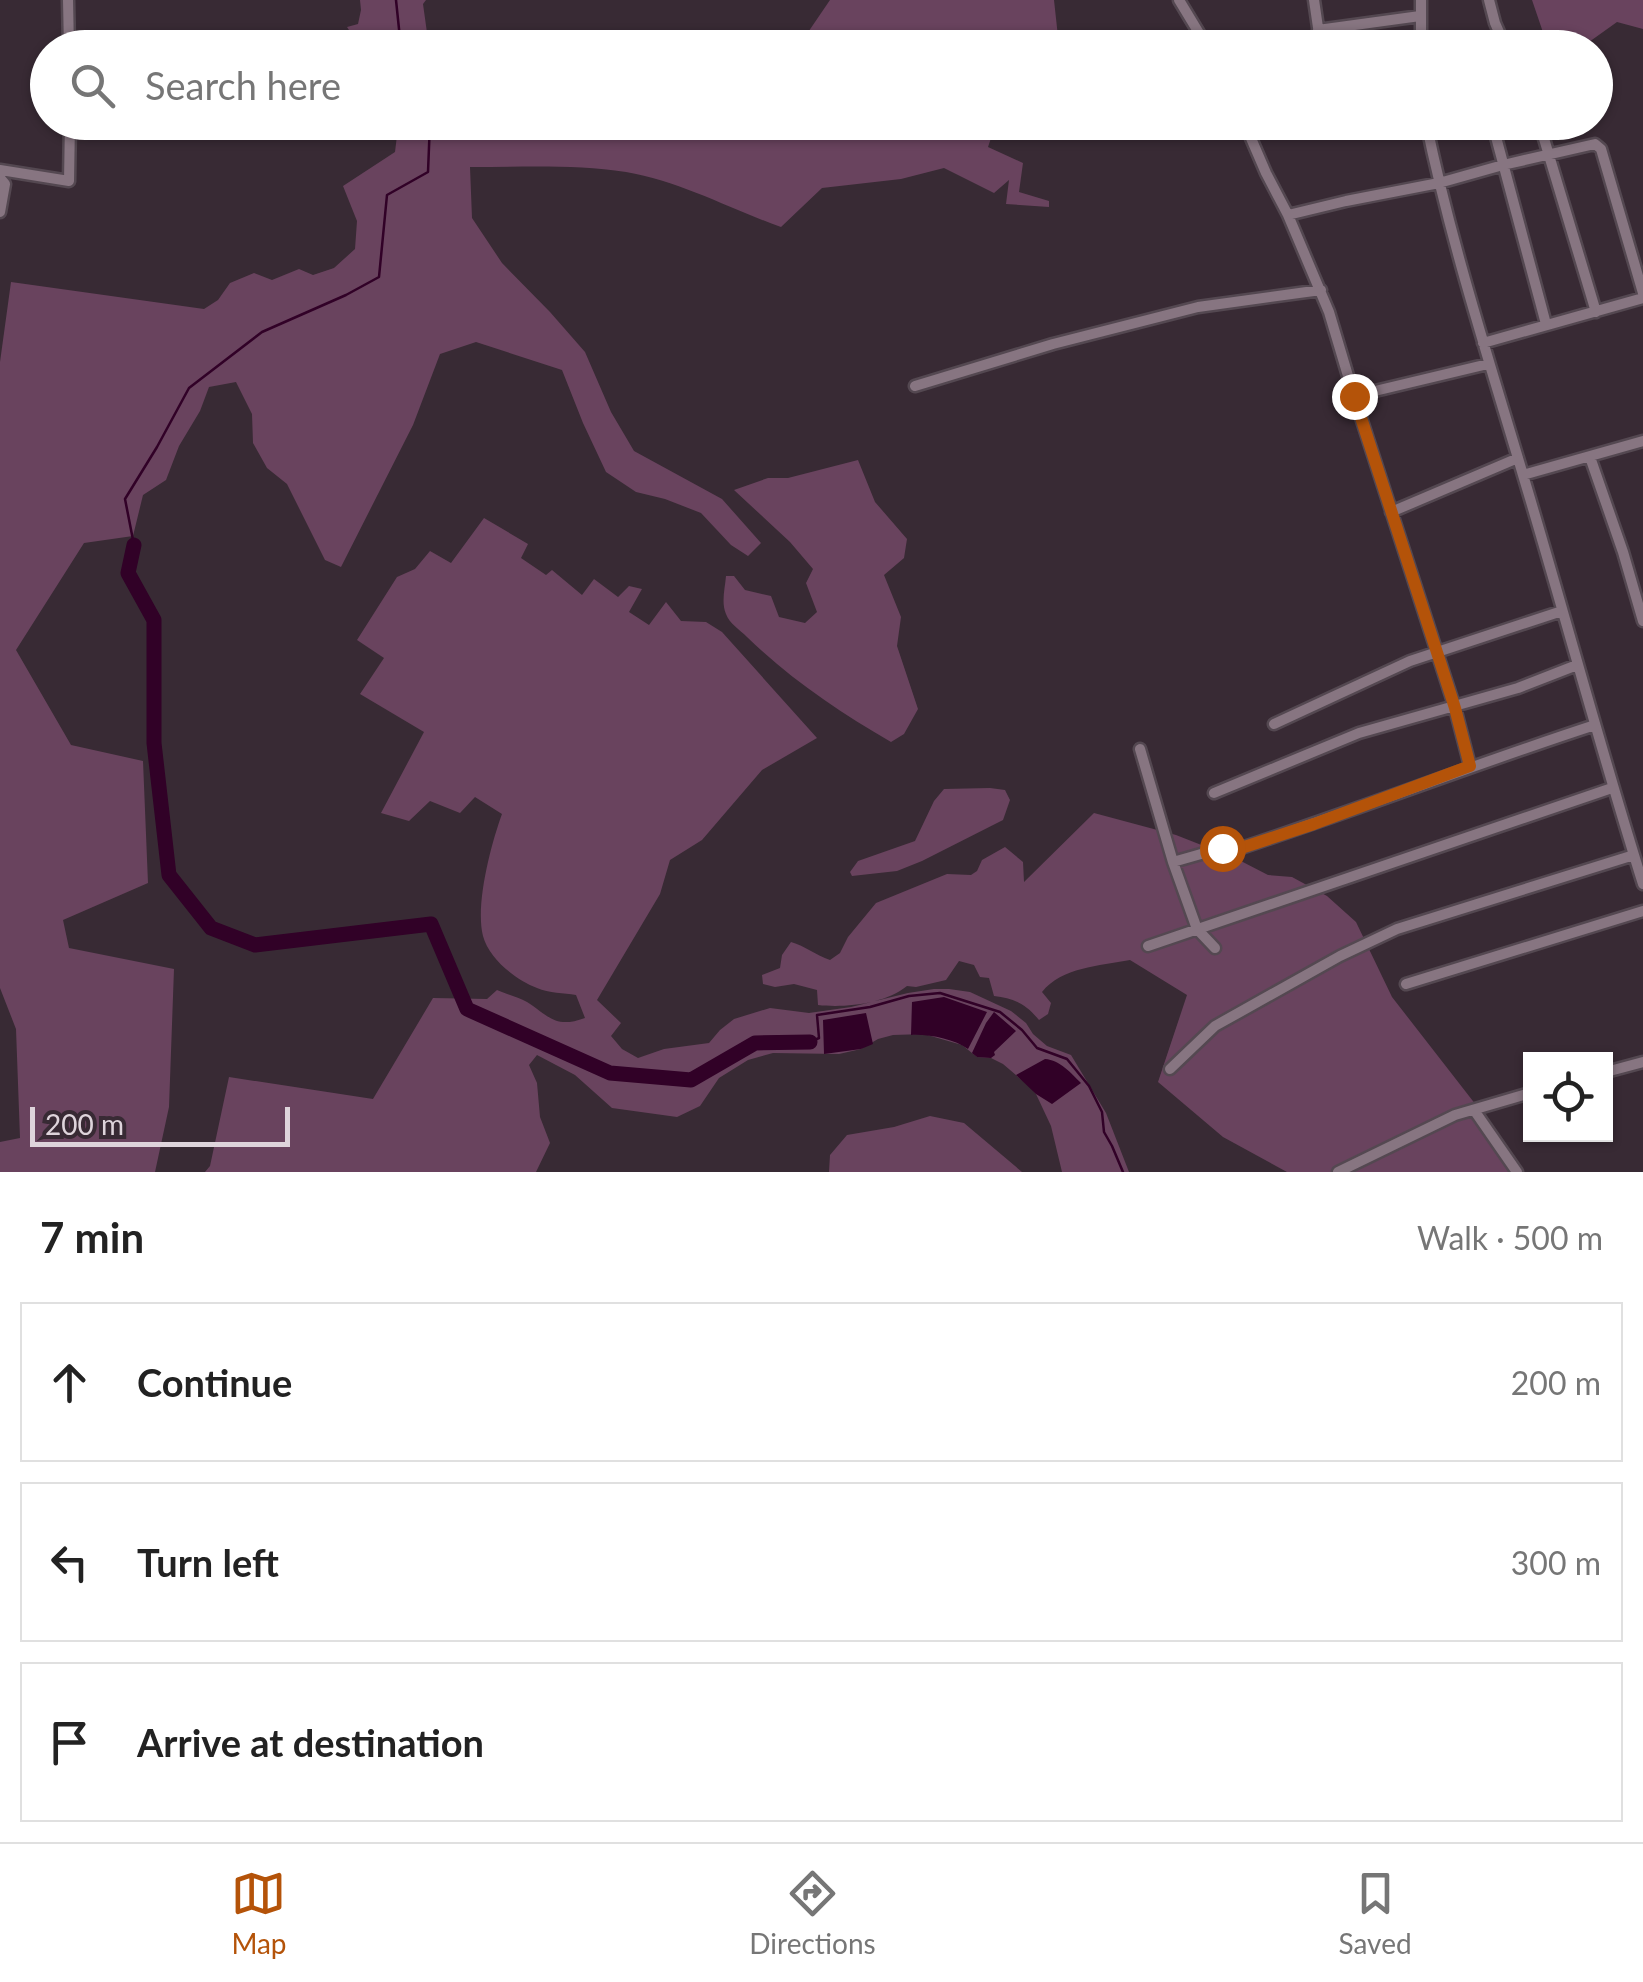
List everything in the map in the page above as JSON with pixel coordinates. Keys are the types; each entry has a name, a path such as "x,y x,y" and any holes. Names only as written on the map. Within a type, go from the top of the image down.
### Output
{"street":[{"path":"68,0 68,30"},
{"path":"1179,0 1197,30"},
{"path":"1314,0 1318,30 1420,16"},
{"path":"1420,0 1420,30"},
{"path":"1489,0 1498,30"},
{"path":"0,170 69,181 70,140"},
{"path":"1252,140 1321,290 1338,338 1470,766"},
{"path":"1429,140 1488,364 1643,884"},
{"path":"1497,140 1546,324"},
{"path":"1545,140 1596,312"},
{"path":"1288,216 1438,184 1595,144 1600,149 1643,296 1483,343"},
{"path":"0,178 5,184 0,212"},
{"path":"915,386 1053,344 1198,307 1321,290"},
{"path":"1354,396 1488,364"},
{"path":"1523,475 1643,441"},
{"path":"1590,457 1643,621"},
{"path":"1391,512 1518,458"},
{"path":"1274,724 1410,661 1562,611"},
{"path":"1214,793 1359,733 1455,708 1577,666"},
{"path":"1173,862 1222,848 1229,852 1595,724"},
{"path":"1140,749 1197,929 1215,948"},
{"path":"1148,946 1612,788"},
{"path":"1170,1068 1215,1026 1396,929 1634,855"},
{"path":"1406,984 1643,911"},
{"path":"1613,1070 1643,1062"},
{"path":"1338,1172 1455,1115 1523,1095"},
{"path":"1474,1110 1517,1172"}],"shaded area":[{"path":"360,0 426,0 423,4 427,30 349,30 347,27 358,24"},
{"path":"830,0 1054,0 1057,30 810,30"},
{"path":"1532,0 1643,0 1643,29 1617,22 1606,30 1542,30"},
{"path":"396,140 990,140 988,147 1023,163 1019,192 1049,201 1049,207 1006,204 1009,180 994,193 944,168 901,179 822,188 781,227 685,189 626,172 568,167 470,167 472,218 502,263 585,352 611,412 634,451 722,499 761,543 748,556 731,545 701,513 636,492 606,472 562,370 476,342 440,354 413,425 341,567 325,560 287,484 267,468 253,443 252,414 236,382 209,387 166,480 143,495 133,536 84,543 16,650 71,745 143,761 148,883 63,920 69,948 174,969 169,1107 155,1172 0,1172 0,1142 20,1138 16,1029 0,988 0,362 11,282 204,309 218,300 230,283 254,273 272,280 299,269 313,275 334,268 355,249 357,221 343,186 395,152"},
{"path":"858,460 875,502 907,539 904,558 884,575 901,617 897,646 918,709 904,734 891,742 780,666 732,623 724,605 726,576 734,576 745,590 771,596 779,617 805,623 817,612 806,583 813,569 734,490 768,478 788,478"},
{"path":"484,518 528,544 521,558 546,575 552,570 582,595 594,579 618,597 629,586 642,589 629,612 649,625 666,602 681,621 706,622 722,632 817,738 762,770 702,840 670,860 660,894 597,1000 621,1023 611,1036 622,1049 638,1058 664,1049 709,1043 734,1019 770,1008 809,1013 934,989 970,992 1011,1011 1047,1046 1071,1055 1106,1113 1129,1172 1062,1172 1051,1126 1031,1088 1003,1064 977,1057 962,1045 924,1034 893,1035 839,1054 773,1053 748,1060 719,1078 700,1106 677,1117 612,1108 575,1075 537,1055 529,1065 537,1083 540,1117 550,1143 536,1172 205,1172 210,1166 229,1077 373,1099 433,998 487,999 497,990 559,1021 585,1018 576,995 542,990 521,980 504,968 486,945 481,908 489,858 502,814 475,797 460,813 430,801 409,821 381,813 424,732 360,694 384,658 357,640 397,577 415,569 430,551 451,563"},
{"path":"944,789 1005,790 1010,800 1003,820 897,871 852,876 850,872 858,861 915,841"},
{"path":"1094,813 1176,835 1268,875 1292,877 1327,896 1356,922 1392,997 1524,1172 1287,1172 1223,1137 1158,1082 1187,995 1130,960 1060,977 1042,992 1051,1003 1048,1014 1039,1020 1019,1003 994,996 989,978 980,977 974,965 959,961 946,980 907,986 888,997 852,1005 818,1005 817,990 794,984 763,984 762,975 780,968 782,955 791,942 830,960 840,953 876,903 947,874 971,875 982,860 1005,847 1023,862 1024,882"},
{"path":"944,997 987,1012 968,1049 941,1038 911,1035 912,1002"},
{"path":"994,1012 1016,1031 991,1058 977,1057 972,1053"},
{"path":"866,1013 873,1044 824,1054 823,1020"},
{"path":"1045,1059 1060,1064 1081,1083 1052,1104 1016,1075"},
{"path":"930,1116 964,1123 1022,1172 829,1172 830,1155 847,1135"}],"waterway":[{"path":"396,0 399,30"},
{"path":"134,545 125,499 189,388 262,332 379,277 387,195 428,172 429,140"},
{"path":"134,545 128,573 154,620 154,743 169,875 211,928 255,945 431,924 467,1009 610,1073 691,1080 755,1043 810,1042"},
{"path":"810,1042 819,1038 817,1015 909,996 940,993 1000,1012 1037,1048 1067,1059 1089,1086 1123,1172"}],"route":[{"path":"1222,848 1229,852 1314,824 1470,766 1455,708 1354,396"}]}
